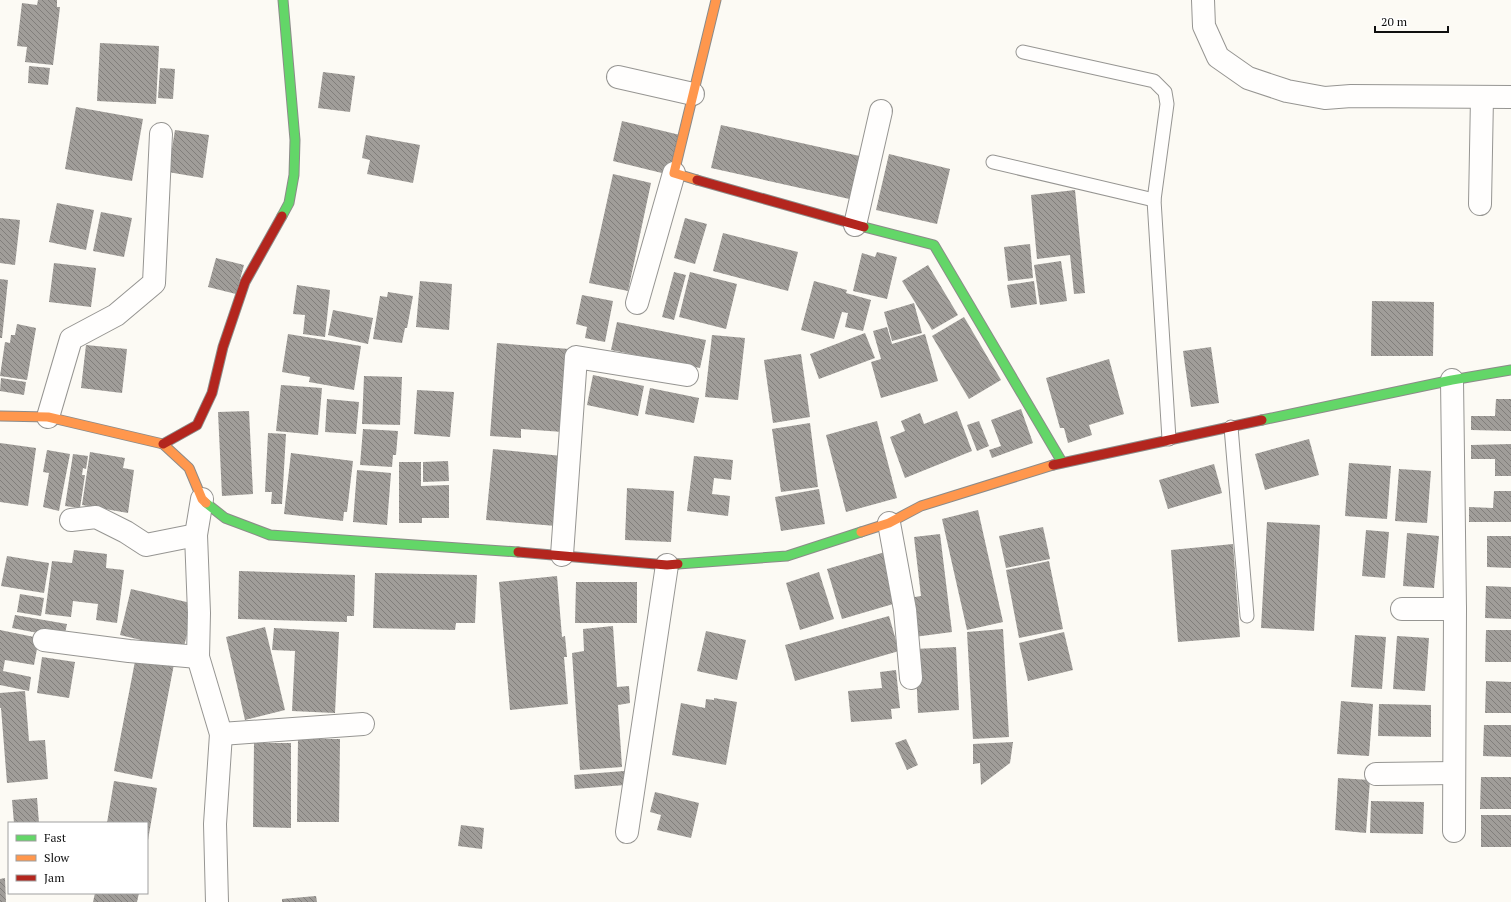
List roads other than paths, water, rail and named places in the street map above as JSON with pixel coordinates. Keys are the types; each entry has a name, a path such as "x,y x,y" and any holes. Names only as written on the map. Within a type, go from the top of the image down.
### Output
{"street":[{"path":"163,444 197,425 212,393 223,347 245,282 288,203 294,175 295,140 283,0"},
{"path":"636,303 674,173 716,0"},
{"path":"1203,0 1204,26 1218,57 1248,78 1287,91 1325,98 1351,96 1511,97"},
{"path":"618,77 693,94"},
{"path":"1480,204 1482,97"},
{"path":"855,225 881,111"},
{"path":"48,417 71,339 116,315 154,283 161,134"},
{"path":"674,173 855,225 934,245 1062,462"},
{"path":"562,555 576,357 687,375"},
{"path":"0,416 48,417 163,444 188,468 202,499 225,518 270,535 562,555 667,565 787,556 889,523 921,506 1062,462 1452,380 1511,370"},
{"path":"1452,380 1455,609 1454,830"},
{"path":"202,499 196,535 199,613 198,657 221,734 215,824 217,902"},
{"path":"71,520 96,517 126,532 146,545 196,535"},
{"path":"889,523 905,610 911,678"},
{"path":"627,832 667,565"},
{"path":"1402,609 1455,609"},
{"path":"44,640 129,651 198,657"},
{"path":"221,734 363,724"},
{"path":"1376,774 1454,773"}],"lane":[{"path":"1023,52 1154,81 1165,92 1168,104 1154,200 1169,439"},
{"path":"993,162 1154,200"},
{"path":"1231,427 1247,616"}]}
